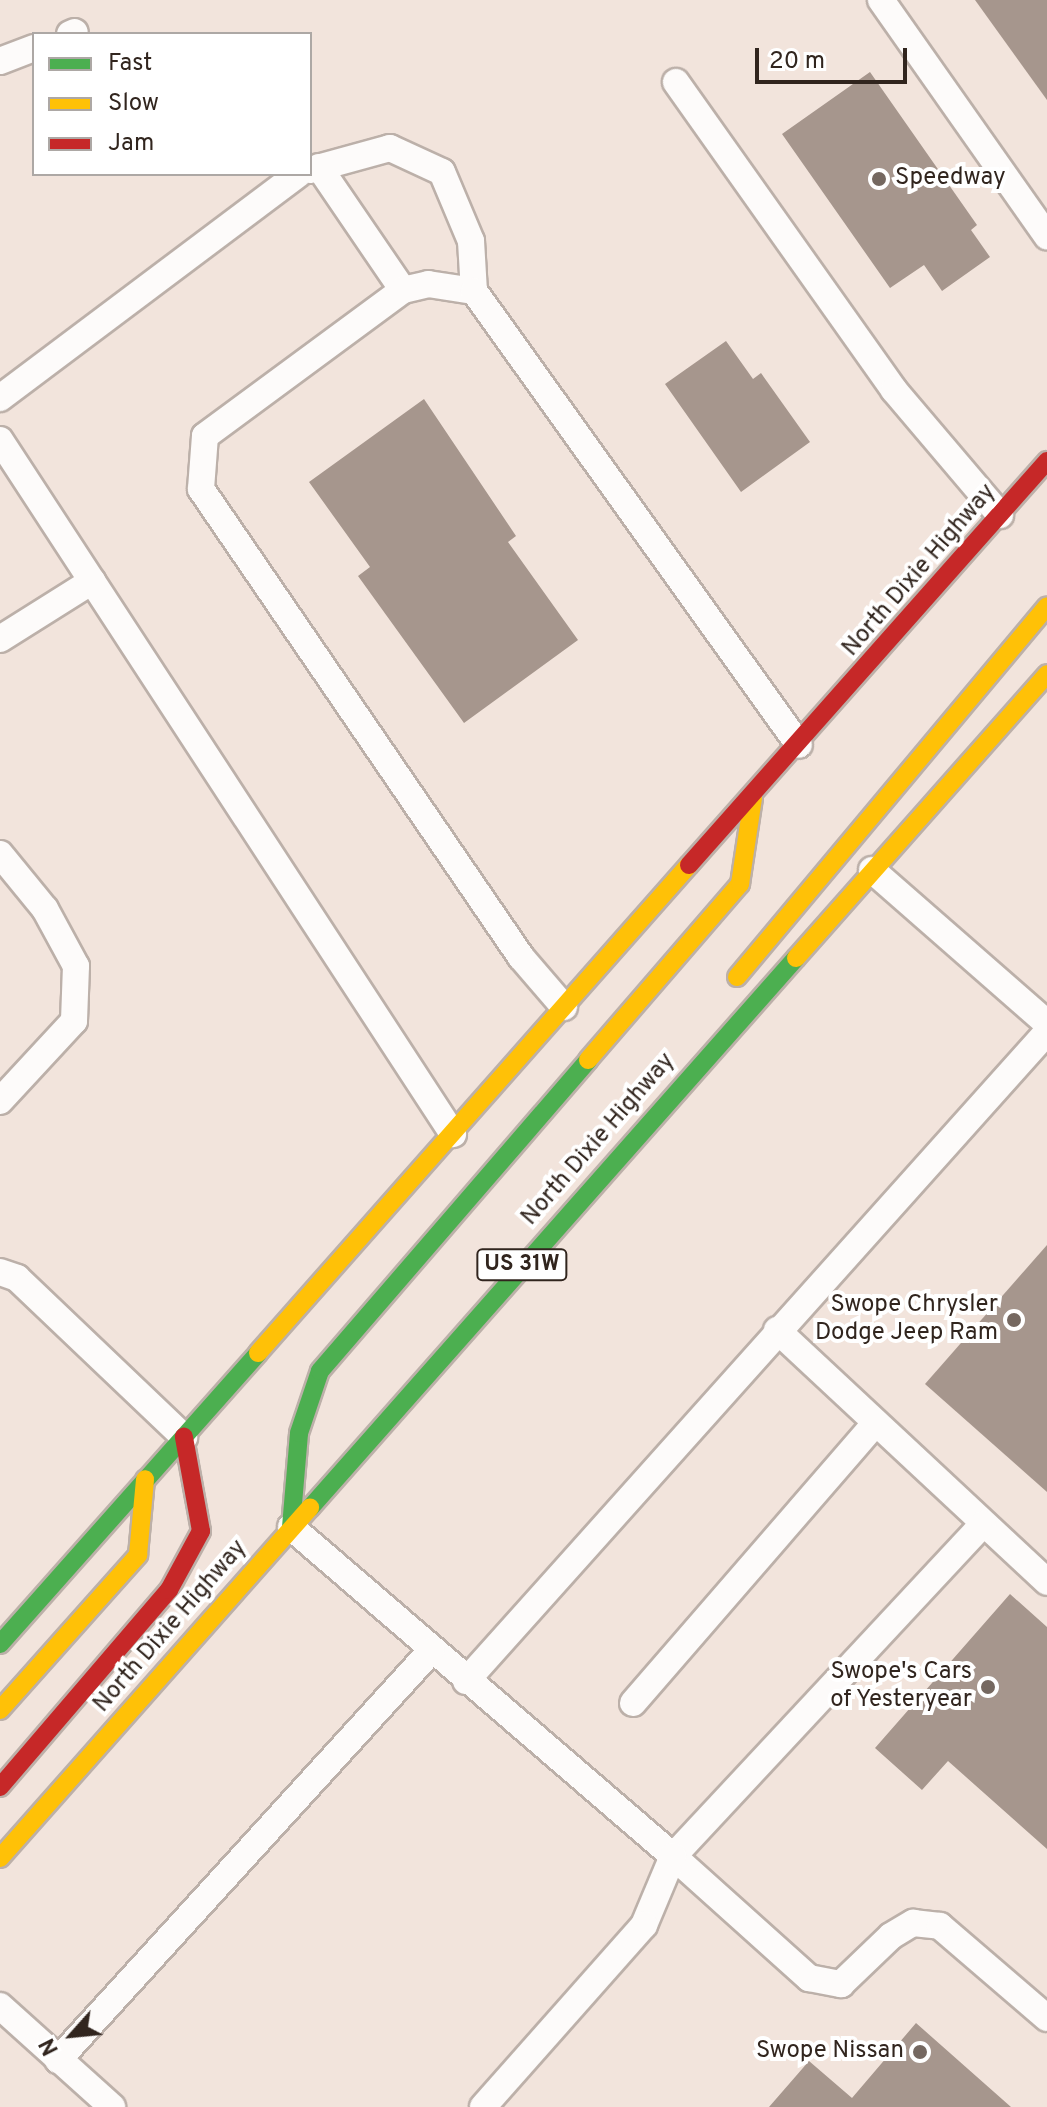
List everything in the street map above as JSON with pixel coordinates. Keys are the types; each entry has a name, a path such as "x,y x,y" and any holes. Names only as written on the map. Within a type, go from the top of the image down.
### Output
{"main road":[{"name":"North Dixie Highway","path":"0,1644 753,798 1047,461"},
{"path":"719,1041 733,983 1047,606"},
{"name":"North Dixie Highway","path":"0,1858 719,1041 1047,674"},
{"path":"291,1527 299,1433 320,1371 740,884 753,798"},
{"path":"0,1787 169,1590 201,1531 184,1437"},
{"path":"0,1710 138,1555 145,1479"}],"lane":[{"path":"881,0 1047,236"},
{"path":"0,61 32,49"},
{"path":"676,82 894,390 1000,515"},
{"path":"312,169 390,148 442,172 471,241 474,291 799,745"},
{"path":"312,174 403,290"},
{"path":"0,398 301,176"},
{"path":"474,291 428,284 403,290 224,417 205,436 201,489 521,957 564,1007"},
{"path":"0,440 453,1134"},
{"path":"0,639 92,581"},
{"path":"0,854 45,909 76,966 74,1021 0,1101"},
{"path":"872,870 1047,1023"},
{"path":"466,1681 777,1330 1047,1032"},
{"path":"0,1272 17,1278 184,1437"},
{"path":"777,1330 1047,1582"},
{"path":"633,1703 875,1424"},
{"path":"483,2107 644,1925 673,1856 983,1524"},
{"path":"291,1527 431,1651 673,1856 809,1978 841,1984 891,1936 913,1923 940,1926 1047,2018"},
{"path":"58,2060 431,1651"},
{"path":"0,2006 58,2060 96,2102"}],"building":[{"path":"975,0 1047,0 1047,100"},
{"name":"Speedway","path":"870,72 977,225 971,230 990,257 942,291 924,265 890,288 782,134"},
{"path":"726,341 753,379 761,373 810,442 741,492 665,384"},
{"path":"424,399 516,536 508,542 578,640 464,723 358,576 370,567 309,482"},
{"name":"Swope Chrysler Dodge Jeep Ram","path":"1047,1245 1047,1492 925,1384"},
{"name":"Swope's Cars of Yesteryear","path":"1010,1594 1047,1627 1047,1849 948,1761 922,1790 875,1748"},
{"name":"Swope Nissan","path":"916,2023 1011,2107 769,2107 809,2061 852,2098"}],"traffic: fast":[{"path":"310,1508 796,958"},
{"path":"291,1527 299,1433 320,1371 588,1060"},
{"path":"0,1644 258,1353"}],"traffic: slow":[{"path":"737,977 1047,606"},
{"path":"796,958 1047,674"},
{"path":"588,1060 740,884 753,798"},
{"path":"258,1353 689,865"},
{"path":"0,1710 138,1555 145,1479"},
{"path":"0,1858 310,1508"}],"traffic: jam":[{"path":"689,865 1047,461"},
{"path":"0,1787 169,1590 201,1531 184,1437"}],"place":[{"name":"Speedway","path":"879,179"},
{"name":"Swope Chrysler Dodge Jeep Ram","path":"1014,1320"},
{"name":"Swope's Cars of Yesteryear","path":"988,1687"},
{"name":"Swope Nissan","path":"920,2052"}]}
